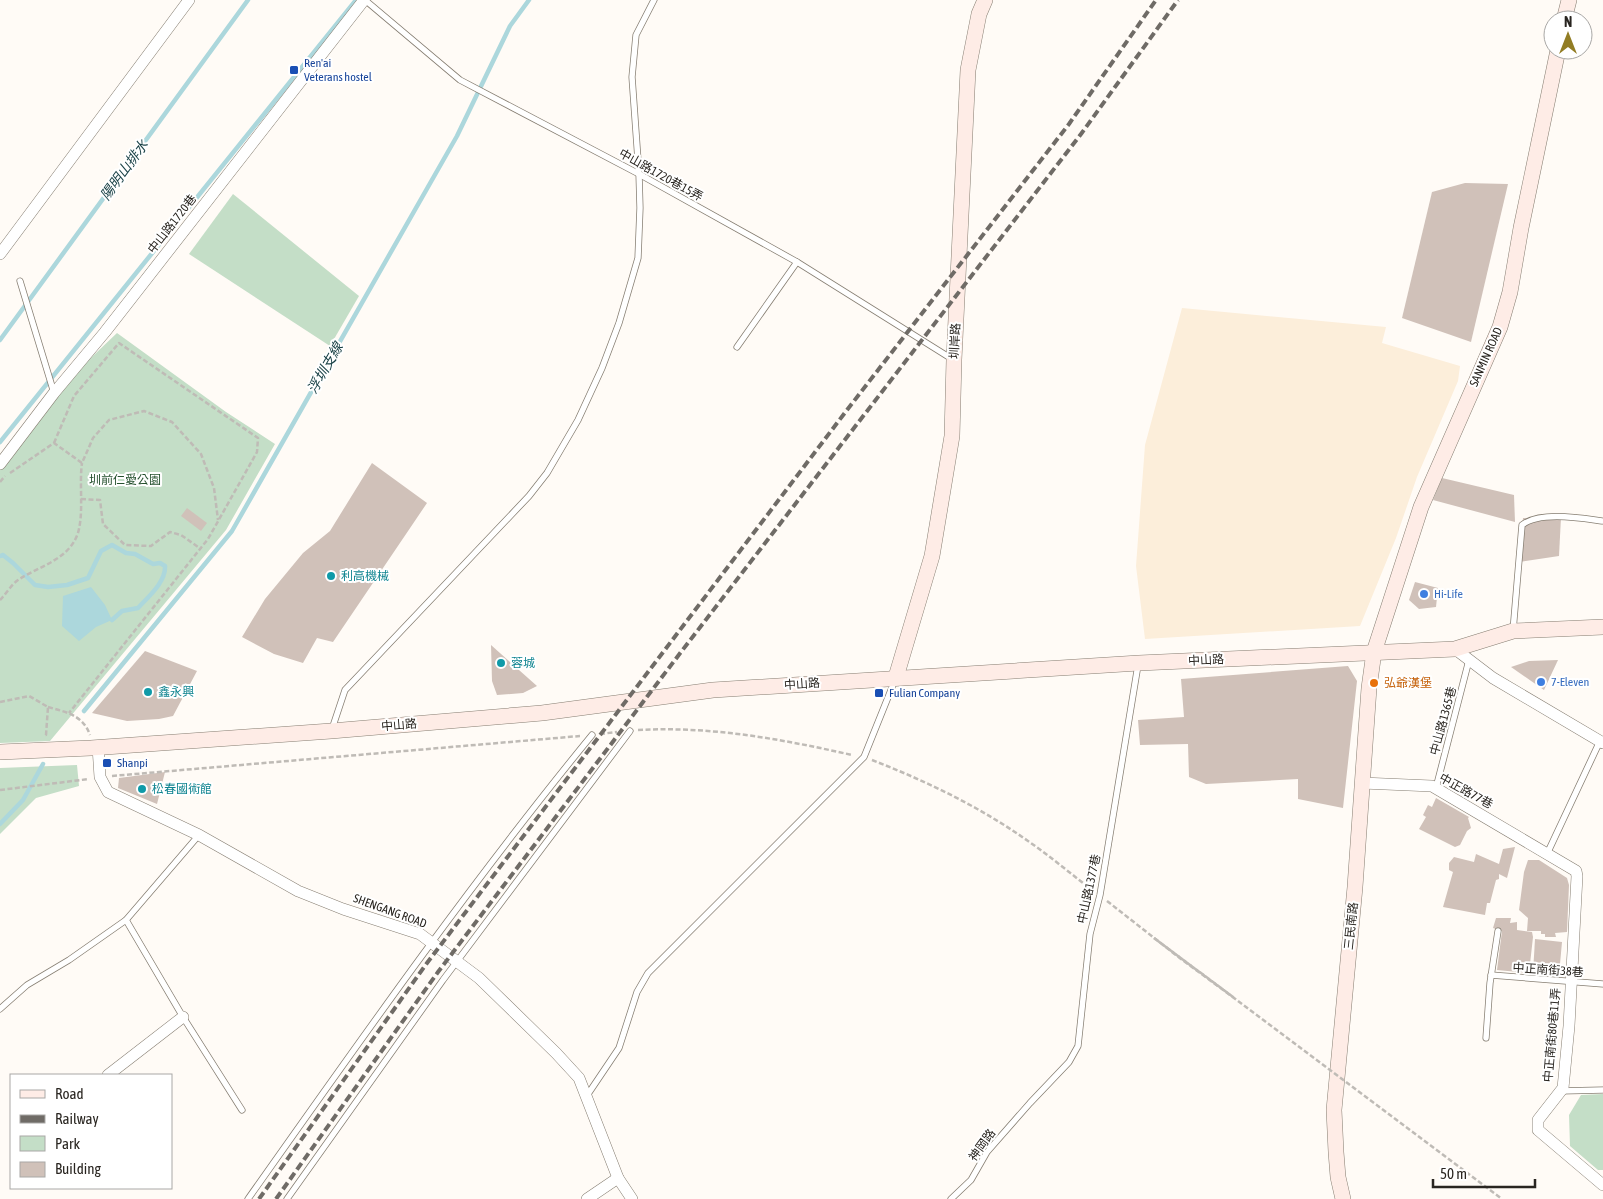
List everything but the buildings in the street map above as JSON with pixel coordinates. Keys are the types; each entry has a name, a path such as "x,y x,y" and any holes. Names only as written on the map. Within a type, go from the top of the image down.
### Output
{"street":[{"path":"0,254 189,0"},
{"name":"中山路1720巷","path":"0,464 53,389 105,332 365,0"},
{"name":"圳岸路","path":"896,677 932,556 952,436 968,70 980,14 985,0"},
{"name":"SANMIN ROAD","path":"1374,652 1422,507 1500,327 1510,292 1521,228 1556,60"},
{"name":"中山路","path":"0,752 95,748 331,731 542,713 713,690 896,677 1139,663 1455,649 1513,631 1603,627"},
{"path":"1455,649 1494,678 1601,742"},
{"name":"三民南路","path":"1344,1199 1337,1169 1334,1110 1355,887 1369,688 1374,652"},
{"path":"95,748 100,777"},
{"name":"SHENGANG ROAD","path":"100,777 108,792 199,835 298,890 343,909 420,934 479,978 579,1078 618,1178 632,1199"},
{"name":"中正路77巷","path":"1362,783 1432,786 1576,871 1574,940"},
{"name":"中正南街80巷11弄","path":"1560,1091 1563,1088 1574,940"},
{"path":"109,1074 183,1017"},
{"path":"1560,1091 1538,1120 1538,1130 1603,1185"},
{"path":"587,1199 618,1178"}],"lane":[{"name":"中山路1720巷15弄","path":"365,0 460,80 639,174 797,262 954,360"},
{"path":"331,731 344,690 529,496 547,473 578,420 602,368 619,323 638,258 639,174 632,77 636,35 654,0"},
{"path":"737,347 797,262"},
{"path":"20,281 53,389"},
{"path":"1513,631 1522,525 1530,519 1573,517 1602,521"},
{"name":"中山路1365巷","path":"1436,788 1469,660"},
{"name":"中山路1377巷","path":"1030,1103 1069,1062 1078,1046 1090,934 1100,896 1139,663"},
{"path":"586,1097 619,1048 637,992 648,973 864,757 896,677"},
{"path":"287,1199 457,961 630,730"},
{"path":"248,1199 431,942 554,781 592,735"},
{"path":"1547,854 1601,742"},
{"path":"0,1009 27,985 70,960 126,920 199,835"},
{"path":"126,920 183,1017 242,1110"},
{"path":"1486,1038 1491,975 1498,932"},
{"name":"中正南街38巷","path":"1491,975 1603,984"},
{"path":"1560,1091 1603,1090"},
{"name":"神岡路","path":"951,1199 971,1180 987,1152 1030,1103"}],"path":[{"path":"0,482 4,476 54,444 74,396 119,343 258,438 257,452 201,549 69,713"},
{"path":"0,600 16,581 53,562 70,548 78,533 82,463 93,438 109,420 144,411 172,422 201,454 214,488 218,522"},
{"path":"54,444 82,463"},
{"path":"81,499 100,500 104,524 125,546 151,546 170,532 181,535 201,549"},
{"path":"0,702 29,696 48,707 69,713 81,720 87,727 95,748"},
{"path":"37,735 46,735 48,707"},
{"path":"0,790 100,777 592,735 630,730 708,730 769,738 864,757 913,776 981,812 1028,840 1232,997 1154,938"},
{"path":"1154,938 1502,1199"}],"shaded area":[{"path":"1182,308 1386,327 1382,343 1460,366 1458,381 1417,477 1396,538 1360,626 1145,639 1136,566 1145,445"}],"green space":[{"path":"233,194 359,296 330,346 189,254"},
{"name":"圳前仁愛公園","path":"117,333 226,412 275,444 226,530 50,741 0,743 0,464 54,393"},
{"path":"77,765 79,786 36,798 0,834 0,768"},
{"path":"1603,1094 1603,1170 1598,1170 1570,1146 1569,1115 1581,1095"}],"water":[{"path":"91,587 105,605 112,620 96,627 79,641 62,626 63,596"}],"waterway":[{"name":"陽明山排水","path":"0,340 248,0"},
{"path":"0,442 356,0"},
{"name":"浮圳支線","path":"84,711 232,531 457,136 510,26 529,0"},
{"path":"0,556 3,555 13,563 35,585 48,587 67,585 88,578 101,551 112,545 126,553 135,554 153,564 160,563 165,566 165,572 160,583 138,608 122,611 112,620"},
{"name":"浮圳支線","path":"0,824 23,800 43,764"}],"railway":[{"path":"259,1199 427,963 847,410 1069,124 1156,0"},
{"path":"276,1199 438,972 681,652 1081,134 1178,0"}],"place":[{"name":"Ren'ai Veterans hostel","path":"294,70"},
{"name":"利高機械","path":"331,576"},
{"name":"Hi-Life","path":"1424,594"},
{"name":"蓉城","path":"501,663"},
{"name":"7-Eleven","path":"1541,682"},
{"name":"弘爺漢堡","path":"1374,683"},
{"name":"鑫永興","path":"148,692"},
{"name":"Fulian Company","path":"879,693"},
{"name":"Shanpi","path":"107,763"},
{"name":"松春國術館","path":"142,789"}]}
